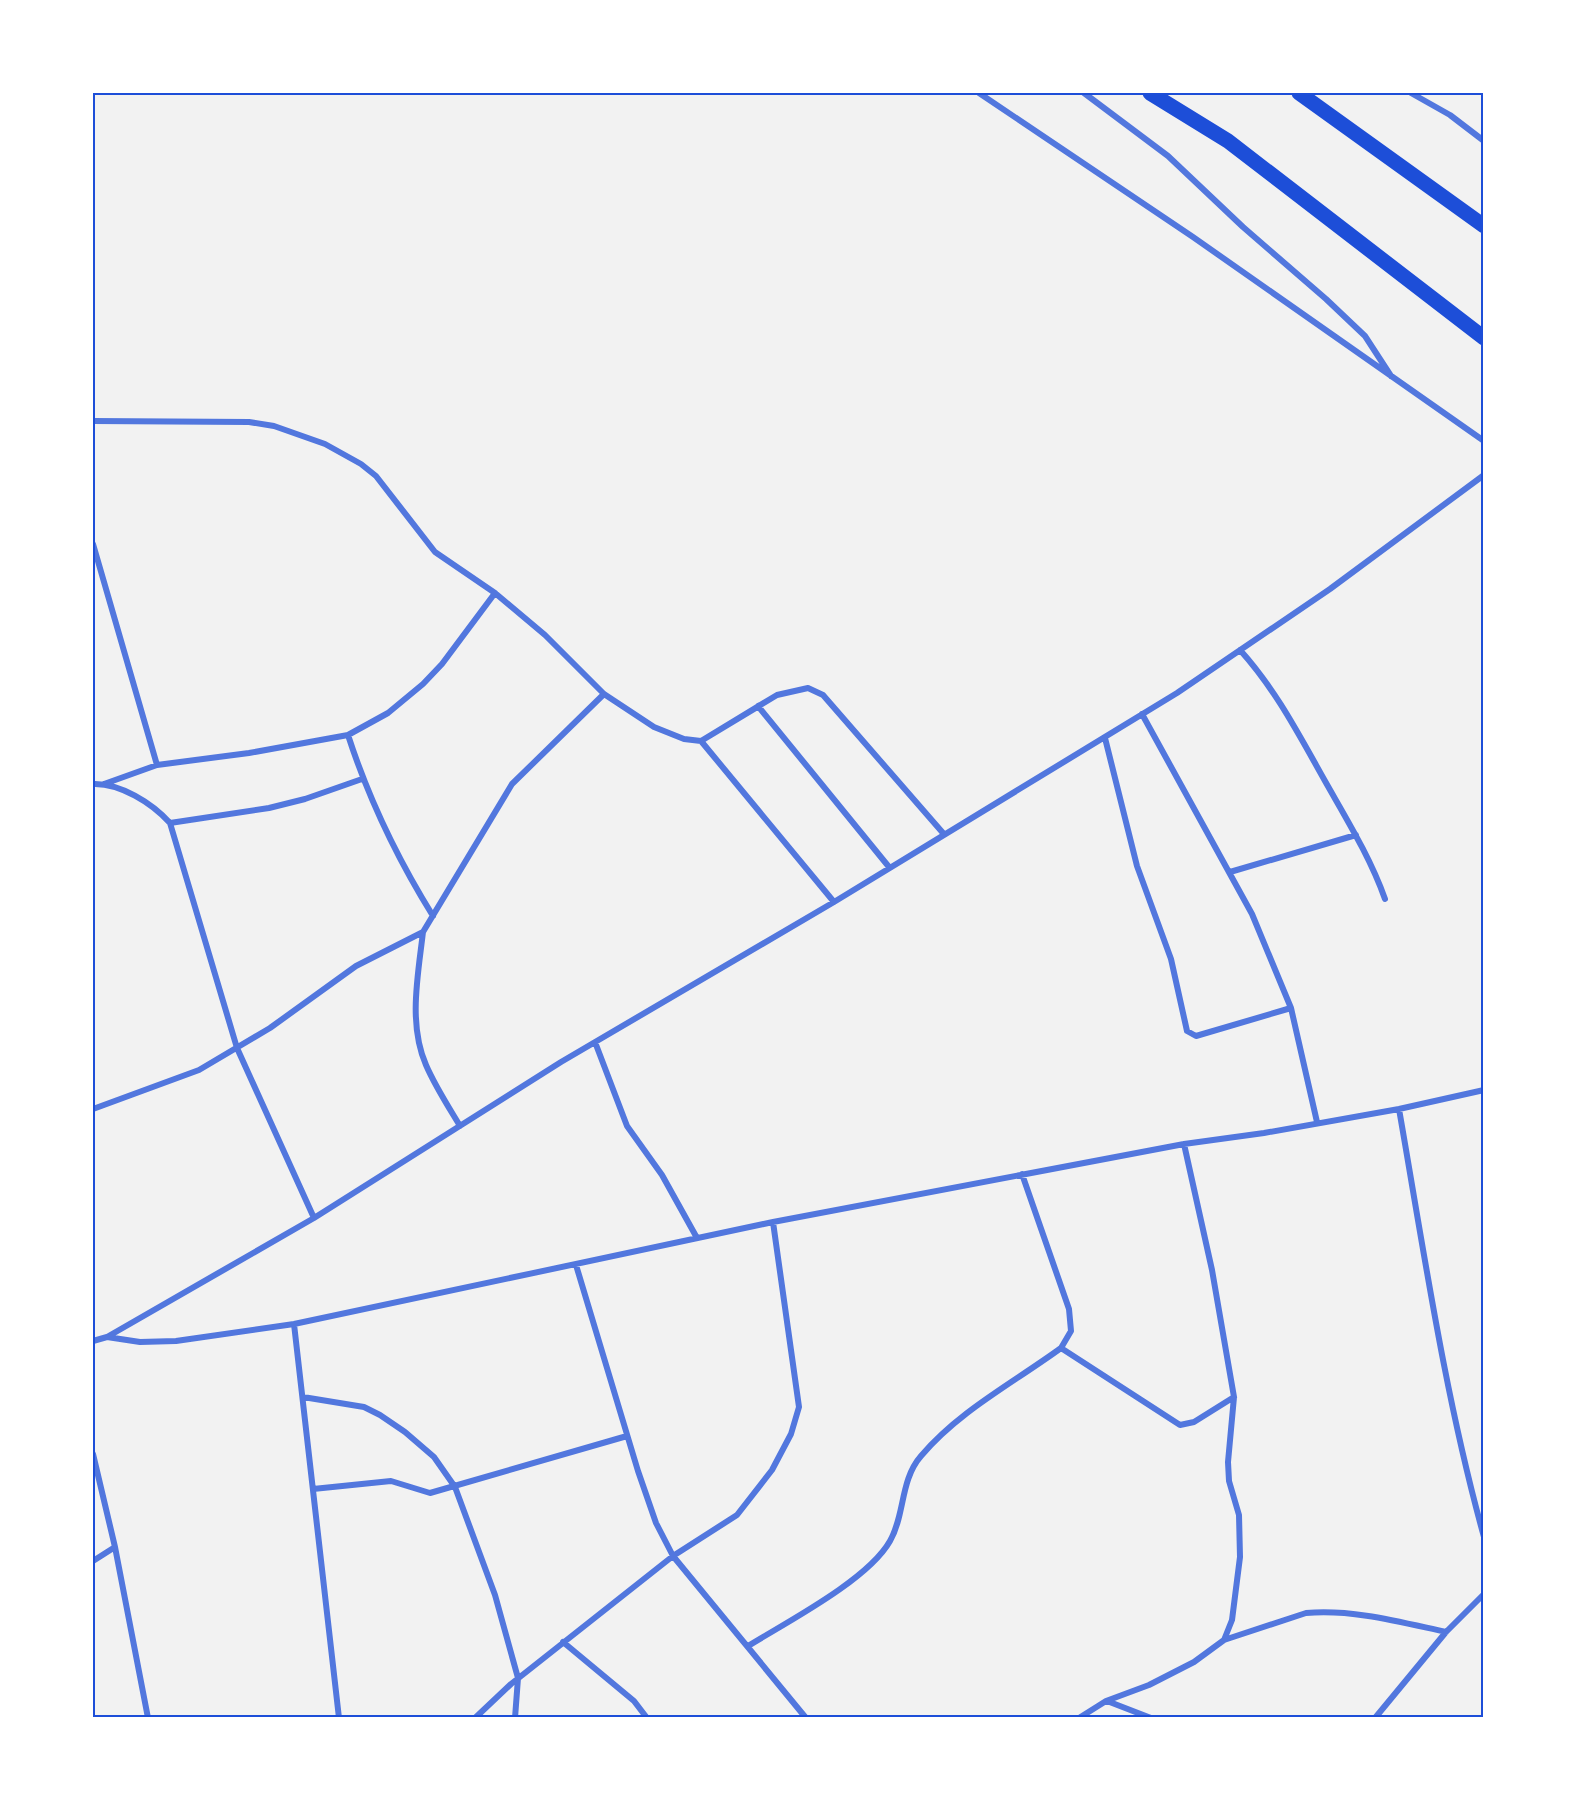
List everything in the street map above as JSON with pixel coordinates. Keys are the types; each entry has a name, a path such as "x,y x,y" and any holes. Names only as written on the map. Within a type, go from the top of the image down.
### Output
{"highway":[{"path":"1150,93 1228,141 1484,338"},
{"path":"1299,93 1484,226"}],"street":[{"path":"979,93 1193,237 1484,441"},
{"path":"1084,93 1168,156 1243,227 1326,299 1365,336 1393,379"},
{"path":"1411,93 1450,115 1484,141"},
{"path":"93,421 249,422 274,426 348,454 376,476 435,552 495,592 545,635 604,694 654,727 684,739 701,741 777,695 795,689 808,688 823,695 943,833"},
{"path":"93,1341 106,1338 314,1218 596,1042 834,902 943,833 1105,738 1330,589 1484,475"},
{"path":"93,544 157,765"},
{"path":"93,784 104,784 157,765 249,753 348,735 388,713 423,684 442,664 495,592"},
{"path":"1240,650 1265,678 1285,708 1373,866 1385,900"},
{"path":"460,1126 426,1065 421,1050 416,1003 423,932 512,784 604,694"},
{"path":"758,706 889,867"},
{"path":"1142,714 1252,914 1291,1008 1317,1122"},
{"path":"348,735 362,779 398,858 433,916"},
{"path":"1105,738 1137,866 1171,959 1187,1031 1196,1035 1291,1008"},
{"path":"701,741 834,902"},
{"path":"170,823 269,808 305,799 362,779"},
{"path":"104,784 148,804 170,823 237,1048 314,1218"},
{"path":"1230,872 1356,836"},
{"path":"93,1109 174,1081 237,1048 270,1028 356,966 423,932"},
{"path":"596,1042 627,1126 662,1175 697,1238"},
{"path":"106,1338 140,1342 176,1341 294,1324 773,1222 1184,1144 1264,1133 1399,1109 1484,1090"},
{"path":"1399,1109 1450,1399 1464,1464 1484,1537"},
{"path":"1184,1144 1212,1270 1233,1396 1228,1462 1229,1481 1239,1515 1240,1557 1232,1620 1224,1640"},
{"path":"748,1646 852,1580 874,1561 890,1543 897,1526 908,1477 919,1458 954,1422 1061,1348 1071,1331 1069,1310 1022,1174"},
{"path":"475,1718 518,1678 673,1556 737,1515 751,1500 772,1470 796,1419 799,1407 773,1222"},
{"path":"576,1264 627,1436 656,1523 673,1556 806,1718"},
{"path":"294,1324 339,1718"},
{"path":"1061,1348 1180,1425 1194,1422 1233,1396"},
{"path":"303,1397 364,1407 380,1415 405,1432 434,1457 455,1487 495,1595 518,1678 515,1718"},
{"path":"313,1488 391,1481 430,1493 627,1436"},
{"path":"93,1454 115,1547 148,1718"},
{"path":"93,1561 115,1547"},
{"path":"1375,1718 1446,1632 1484,1594"},
{"path":"1079,1718 1107,1701 1149,1685 1194,1662 1224,1640 1306,1612 1388,1620 1446,1632"},
{"path":"563,1642 634,1701 647,1718"},
{"path":"1107,1701 1151,1718"}]}
